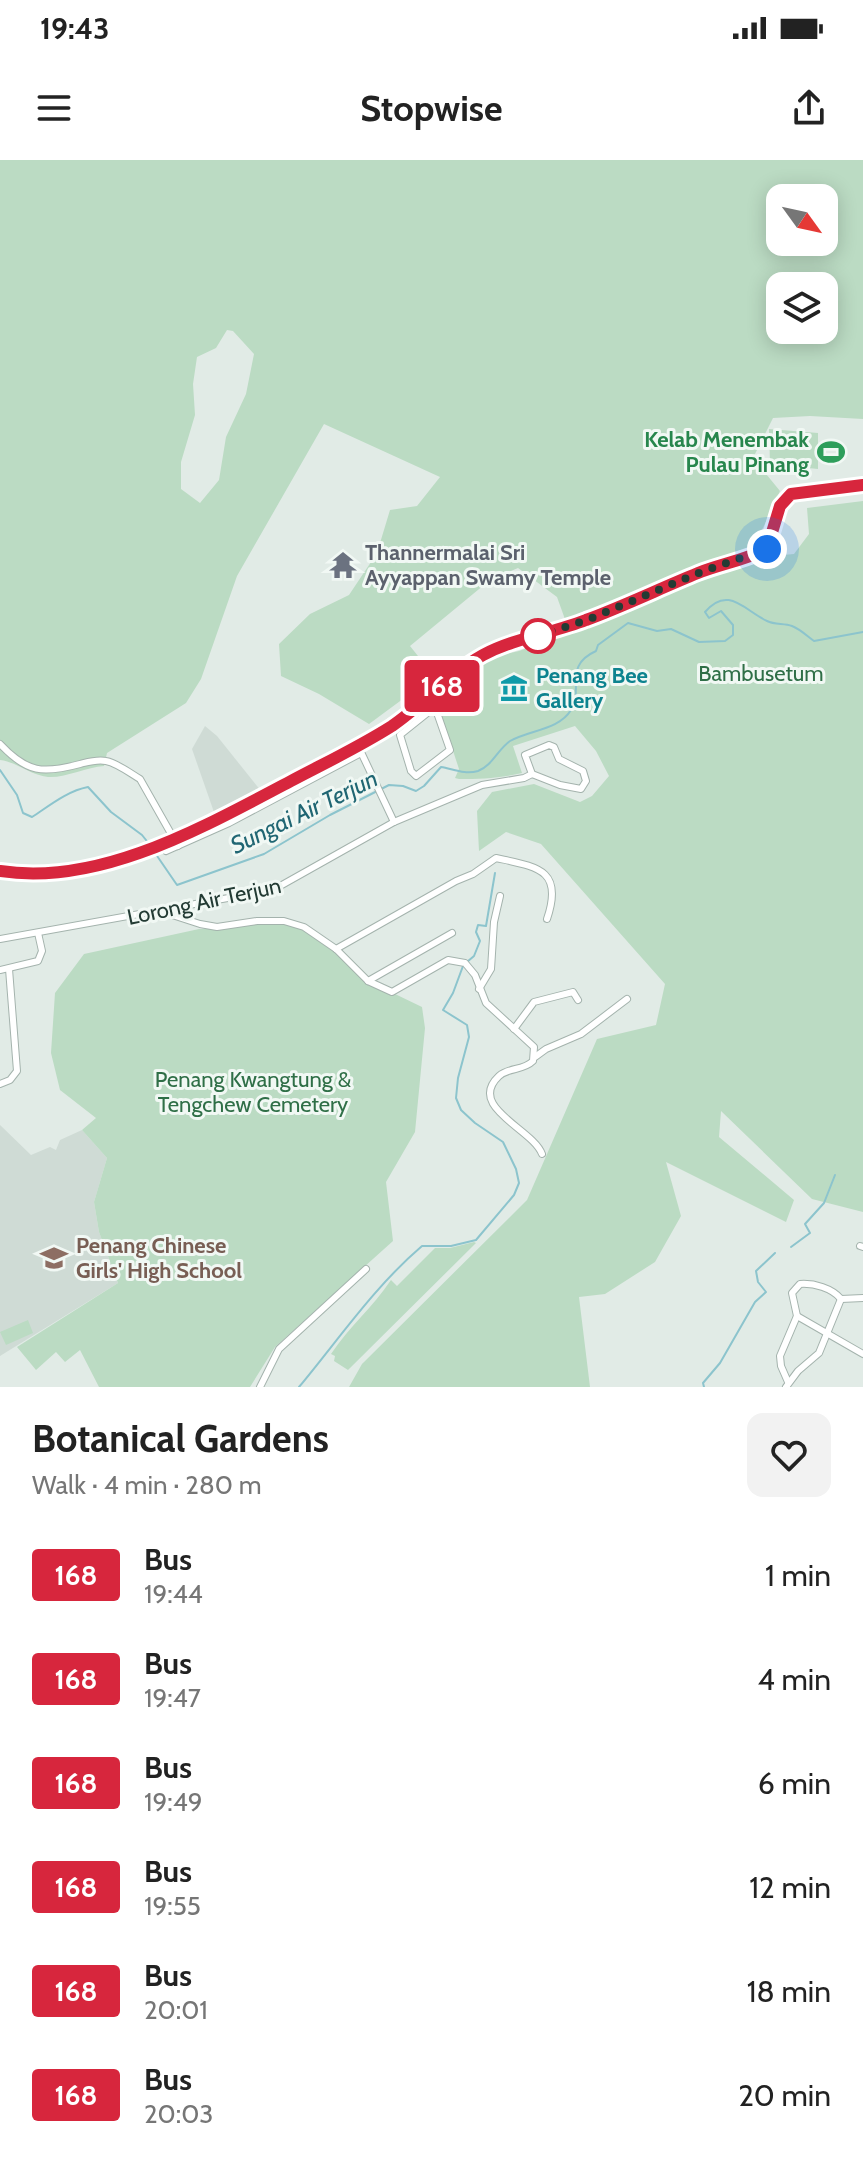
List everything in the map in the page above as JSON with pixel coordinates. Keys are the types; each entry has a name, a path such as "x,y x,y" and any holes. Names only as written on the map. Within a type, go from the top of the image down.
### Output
{"street":[{"path":"166,851 176,842 226,815 359,750 468,665 500,648 587,620 701,572 767,549 784,499 791,494 863,485"},
{"path":"428,697 435,707 450,748 416,776 411,771 400,734 435,707"},
{"path":"0,744 15,760 46,772 93,761 108,761 140,779 176,842"},
{"path":"549,745 554,747 559,759 583,771 586,781 583,787 575,790 532,774 525,755 549,745"},
{"path":"359,750 394,822"},
{"name":"Lorong Air Terjun","path":"0,939 273,890 394,822 482,785 532,774"},
{"path":"0,871 51,874 84,869 176,842"},
{"path":"336,949 473,874 496,858 538,867 549,879 554,898 547,919"},
{"path":"479,989 491,969 494,922 500,896"},
{"path":"163,912 217,927 257,921 284,921 304,927 336,949 368,981 392,992 448,960 466,965 475,975 486,1003 534,1047 546,1049"},
{"path":"0,970 38,961 42,951 38,933"},
{"path":"368,981 452,933"},
{"path":"0,1084 10,1080 17,1071 9,969"},
{"path":"514,1029 534,1002 573,992 578,1000"},
{"path":"542,1154 533,1140 498,1112 491,1094 494,1083 501,1074 511,1069 525,1068 546,1049 581,1034 627,999"},
{"path":"534,1047 535,1057"},
{"path":"260,1387 279,1349 366,1269"},
{"path":"787,1384 780,1356 797,1316 792,1293 800,1284 833,1291 841,1299 863,1298"},
{"path":"787,1384 819,1353 841,1299"},
{"path":"797,1316 863,1354"}],"shaded area":[{"path":"205,726 217,736 261,791 215,815 192,749"},
{"name":"Penang Chinese Girls' High School","path":"0,1125 31,1155 50,1147 56,1150 60,1140 82,1130 107,1158 94,1202 99,1232 118,1283 0,1356"}],"green space":[{"path":"0,160 863,160 863,419 810,416 773,418 753,458 780,491 763,528 749,548 566,622 557,597 518,568 490,580 410,646 434,676 369,724 281,676 279,644 310,614 349,595 377,553 390,510 417,506 440,477 324,424 237,576 201,679 186,703 107,753 104,766 48,777 0,760","holes":["227,330 233,331 254,354 246,394 226,437 219,480 200,503 181,489 181,462 195,415 193,384 197,357 216,348"]},
{"path":"769,429 818,433 818,469 770,464"},
{"name":"Bambusetum","path":"863,501 863,1212 812,1199 721,1111 719,1137 794,1200 786,1222 666,1162 681,1216 655,1262 605,1294 579,1297 590,1387 349,1387 362,1364 527,1200 597,1039 656,1025 665,984 541,844 506,832 479,851 477,811 492,792 534,784 580,802 592,796 609,776 596,751 575,726 513,746 522,773 490,778 455,778 459,769 436,699 488,658 519,651 762,557 794,554 809,534 807,508"},
{"name":"Penang Kwangtung & Tengchew Cemetery","path":"274,922 301,924 333,945 366,980 422,1007 425,1028 415,1132 386,1182 393,1241 275,1347 250,1387 99,1387 80,1350 65,1362 56,1352 36,1370 17,1347 118,1283 99,1232 94,1202 107,1158 82,1130 96,1118 60,1090 51,1053 55,993 84,954 199,929"},
{"path":"474,1242 348,1370 334,1361 335,1356 331,1354 391,1280 397,1286 435,1248"},
{"path":"28,1320 33,1333 6,1345 0,1332"}],"waterway":[{"name":"Sungai Air Terjun","path":"153,850 177,885 264,854 389,785 416,791 441,767 464,772 478,771 510,741 566,717 574,702 580,663 628,623 657,631 671,629 699,642 725,641 733,635 733,625 721,611 709,618 705,612 713,604 729,600 767,621 795,627 814,641 863,632"},
{"name":"Sungai Air Terjun","path":"0,770 17,795 23,813 32,817 66,795 88,787 111,812 142,835 150,845"},
{"path":"467,962 474,956 480,941 476,932 478,925 486,926 495,873"},
{"path":"299,1387 373,1296 422,1246 451,1246 476,1240 514,1195 519,1183 503,1142 461,1110 456,1098 469,1037 467,1025 443,1010 463,966"},
{"path":"791,1247 810,1233 805,1224 824,1203 835,1175"},
{"path":"704,1387 703,1383 720,1363 755,1302 766,1292 758,1282 756,1271 775,1253"}],"bus line":[{"name":"168","path":"0,871 51,874 84,869 144,850 203,826 364,744 483,655 587,620 701,572 767,549 777,512 784,499 791,494 863,485"}],"place":[{"name":"Kelab Menembak Pulau Pinang","path":"831,452"},
{"name":"Thannermalai Sri Ayyappan Swamy Temple","path":"343,565"},
{"name":"Penang Bee Gallery","path":"514,688"},
{"name":"Penang Chinese Girls' High School","path":"54,1258"}],"route":[{"path":"538,636 587,620 701,572 767,549"}]}
